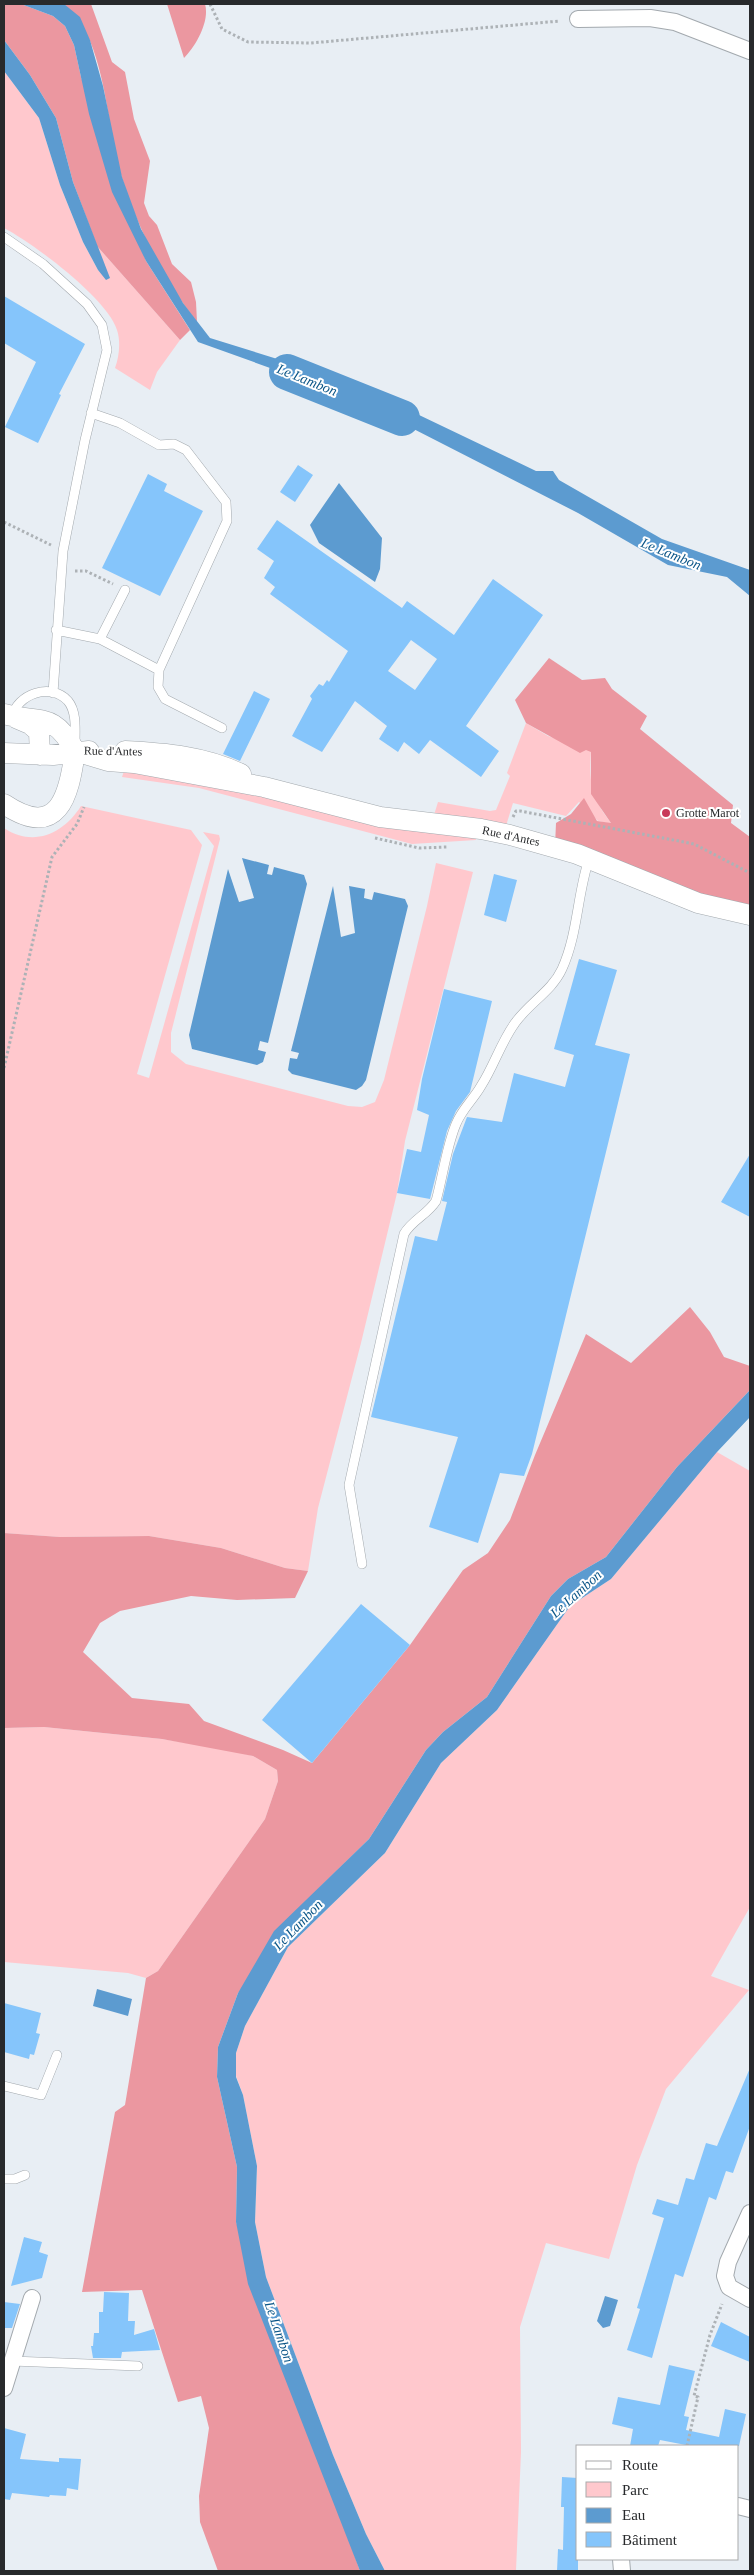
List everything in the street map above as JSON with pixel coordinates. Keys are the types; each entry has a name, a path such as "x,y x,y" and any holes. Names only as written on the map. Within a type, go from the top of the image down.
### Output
{"street":[{"path":"578,19 650,18 675,22 750,50"},
{"path":"8,716 42,719 55,724 66,733 76,751"},
{"path":"8,716 30,724 38,732 40,755"},
{"name":"Rue d'Antes","path":"4,804 22,815 35,818 56,812 67,794 76,751"},
{"name":"Rue d'Antes","path":"4,753 40,755 76,751 166,753 226,768 264,787 380,817 480,829 555,846 698,903 750,915"},
{"path":"750,2213 728,2262 725,2276 728,2287 750,2299"},
{"path":"4,2388 32,2298"}],"lane":[{"path":"4,237 44,264 87,304 102,325 107,350 106,365 91,413 63,551 53,693"},
{"path":"91,413 120,423 159,445 174,444 182,448 218,488 226,502 227,521 159,670 158,687 166,699 222,728"},
{"path":"100,639 125,590"},
{"path":"56,630 100,639 159,670"},
{"path":"8,716 15,706 30,694 53,693 69,702 75,718 76,751"},
{"path":"362,1564 349,1485 404,1234 410,1224 430,1210 436,1201 455,1126 461,1111 481,1086 521,1014 552,985 561,970 573,934 580,894 590,859"},
{"path":"4,2086 41,2095 57,2055"},
{"path":"4,2179 15,2179 25,2175"},
{"path":"12,2361 138,2366"}],"path":[{"path":"210,4 222,29 248,42 311,43 578,19"},
{"path":"72,571 86,571 125,590"},
{"path":"4,1068 52,858 77,824 86,801"},
{"path":"510,835 514,814 520,811 694,844 750,873"},
{"path":"687,2445 698,2397 694,2396 710,2335 728,2287"}],"green space":[{"path":"4,71 39,118 60,185 83,242 98,270 109,278 97,246 180,340 157,372 150,390 115,368 119,349 117,330 111,317 100,303 68,273 33,246 4,228"},
{"path":"526,723 548,736 591,751 590,773 593,790 605,815 612,824 598,821 579,802 566,816 513,803 505,829 434,815 438,802 490,811 496,810 510,776 507,773"},
{"path":"124,771 162,775 476,838 476,840 412,844 199,788 122,777"},
{"path":"81,806 191,830 202,845 137,1074 149,1078 214,846 203,832 219,835 220,839 171,1033 171,1052 186,1064 348,1106 362,1107 375,1102 384,1080 436,863 473,872 405,1141 397,1193 361,1343 318,1508 308,1571 285,1568 221,1548 149,1536 60,1537 4,1533 4,828 26,837 47,835 66,824"},
{"path":"717,1452 750,1471 750,1907 711,1976 749,1990 666,2089 637,2165 609,2259 546,2243 520,2327 521,2452 516,2571 385,2571 366,2534 333,2455 266,2277 255,2222 257,2166 243,2095 236,2076 236,2053 245,2026 288,1947 385,1853 441,1763 497,1710 570,1606 611,1579"},
{"path":"44,1727 162,1739 230,1750 253,1756 277,1770 278,1781 265,1819 158,1971 146,1978 128,1973 4,1962 4,1728"}],"shaded area":[{"path":"4,4 21,4 53,16 65,26 74,45 81,77 146,261 190,330 180,340 97,246 73,182 56,118 30,75 4,40"},
{"path":"64,4 91,4 112,62 125,72 134,119 150,161 144,203 149,216 157,225 172,264 191,282 196,302 197,322 174,289 153,253 128,197 117,161 101,75 96,58 85,31"},
{"path":"167,4 205,4 206,18 201,33 184,58"},
{"path":"549,658 582,680 605,678 612,689 647,716 640,729 733,805 731,823 750,837 750,915 555,846 556,823 571,814 584,798 597,821 611,823 591,794 591,752 586,750 580,753 526,723 515,700"},
{"path":"690,1307 710,1332 724,1357 750,1366 750,1390 677,1467 606,1557 568,1579 551,1596 487,1697 443,1732 426,1750 369,1839 319,1888 238,1993 218,2047 217,2077 237,2167 236,2222 360,2571 218,2571 200,2522 199,2496 209,2428 201,2396 178,2402 142,2290 82,2292 115,2112 125,2105 146,1978 158,1971 265,1819 278,1781 277,1770 253,1756 162,1739 44,1727 4,1728 4,1533 60,1537 149,1536 221,1548 285,1568 308,1571 295,1598 237,1600 191,1596 120,1611 100,1623 83,1652 132,1698 189,1704 204,1721 283,1750 312,1763 410,1645 463,1570 488,1553 510,1520 586,1334 631,1363"}],"water":[{"path":"21,4 64,4 80,17 90,40 103,86 122,177 141,229 183,303 210,338 348,381 536,471 553,471 559,480 662,539 750,570 750,596 727,577 668,565 578,513 351,397 198,342 146,261 112,192 89,114 74,45 65,26 53,16"},
{"path":"4,40 30,75 56,118 73,182 110,278 106,280 98,270 83,242 60,185 39,118 4,71"},
{"path":"339,483 382,538 380,569 375,582 319,543 310,525"},
{"path":"242,858 269,865 267,874 272,875 274,867 304,875 307,884 268,1043 260,1041 258,1050 266,1052 263,1062 257,1065 192,1049 189,1035 228,869 239,902 254,898"},
{"path":"333,886 341,937 355,933 349,886 365,889 364,898 372,900 374,892 405,899 408,906 366,1080 356,1090 292,1074 288,1070 290,1058 297,1059 299,1053 291,1051"},
{"path":"750,1390 750,1417 717,1452 611,1579 570,1606 497,1710 441,1763 385,1853 288,1947 245,2026 236,2053 236,2077 243,2095 257,2166 255,2222 266,2277 333,2455 366,2534 385,2571 360,2571 248,2284 236,2222 237,2167 217,2077 218,2047 238,1993 274,1931 369,1839 426,1750 443,1732 487,1697 551,1596 568,1579 606,1557 677,1467"},
{"path":"97,1989 132,1999 128,2016 93,2006"},
{"path":"605,2296 618,2300 610,2326 603,2328 597,2321"}],"building":[{"path":"4,296 85,344 59,394 61,395 38,443 5,427 36,362 4,343"},
{"path":"298,465 313,475 295,502 280,492"},
{"path":"148,474 167,484 164,491 203,511 160,596 102,568"},
{"path":"277,520 402,608 407,601 454,635 493,579 543,615 466,726 499,751 481,777 430,740 419,754 404,742 398,752 379,739 387,726 355,701 322,752 292,736 312,699 310,696 319,684 323,686 327,680 329,682 348,651 270,594 275,587 264,578 274,561 257,549","holes":["411,640 437,659 415,690 388,671"]},
{"path":"254,691 270,699 240,761 223,754"},
{"path":"494,874 517,880 506,922 484,915"},
{"path":"579,959 617,970 595,1045 630,1054 532,1454 524,1476 500,1473 478,1543 429,1527 458,1437 371,1417 415,1236 437,1241 447,1202 442,1201 453,1154 467,1117 502,1122 514,1073 565,1087 574,1055 554,1049"},
{"path":"444,989 492,1001 470,1092 456,1111 447,1131 430,1199 397,1193 407,1149 421,1152 429,1115 417,1110 422,1079"},
{"path":"750,1154 750,1217 721,1202"},
{"path":"361,1604 410,1645 312,1763 262,1720"},
{"path":"4,2003 41,2013 36,2033 40,2034 34,2055 30,2054 29,2059 4,2052"},
{"path":"750,2068 750,2126 733,2173 726,2171 716,2200 709,2197 683,2277 675,2274 652,2358 627,2350 640,2309 637,2308 664,2218 652,2214 657,2199 678,2205 686,2178 694,2180 706,2143 717,2146"},
{"path":"24,2237 42,2242 39,2252 48,2255 42,2278 11,2286"},
{"path":"104,2292 129,2293 128,2321 135,2321 134,2335 154,2329 160,2350 122,2352 121,2358 93,2358 91,2346 93,2346 94,2333 99,2333 99,2312 103,2312"},
{"path":"4,2302 20,2304 12,2328 4,2328"},
{"path":"721,2322 750,2337 750,2362 711,2346"},
{"path":"669,2365 695,2371 684,2416 689,2417 686,2430 719,2437 725,2409 746,2414 739,2446 686,2445 660,2440 658,2445 630,2445 633,2429 612,2424 618,2397 660,2405"},
{"path":"4,2428 26,2434 20,2459 59,2462 59,2458 81,2459 78,2490 67,2488 66,2496 50,2495 49,2497 12,2493 10,2500 4,2499"},
{"path":"562,2477 576,2478 576,2507 561,2507"},
{"path":"564,2507 576,2507 576,2560 578,2560 578,2571 557,2571 558,2549 563,2550"}],"waterway":[{"name":"Le Lambon","path":"287,372 402,418"}],"place":[{"name":"Grotte Marot","path":"666,813"}]}
